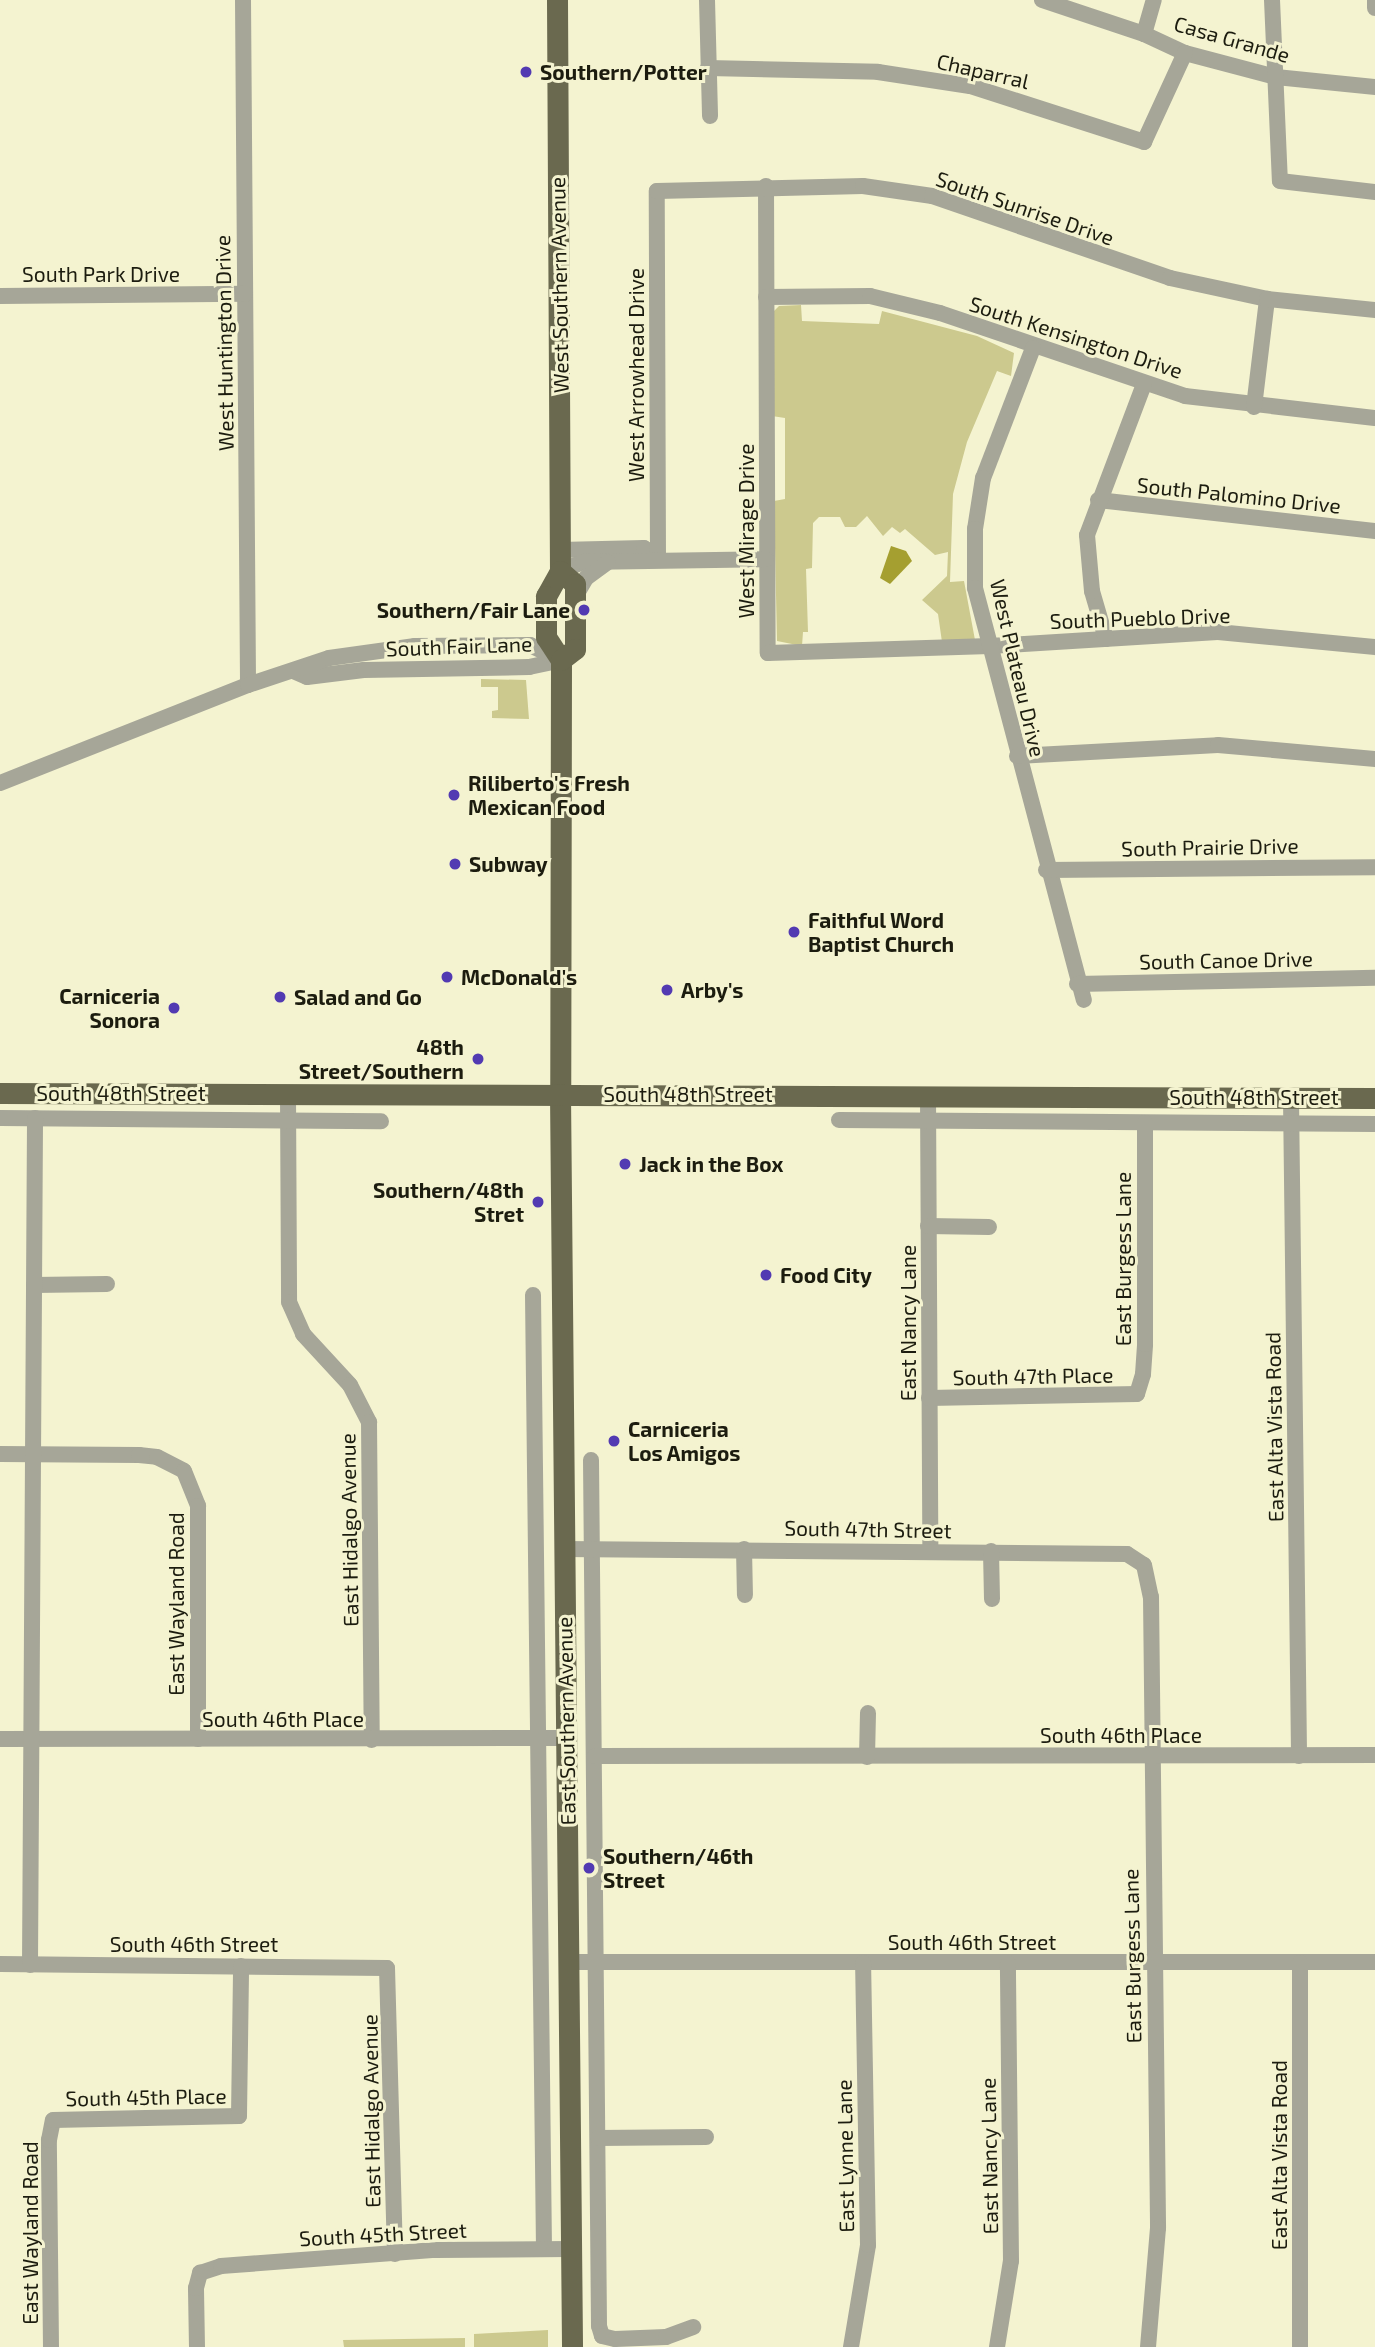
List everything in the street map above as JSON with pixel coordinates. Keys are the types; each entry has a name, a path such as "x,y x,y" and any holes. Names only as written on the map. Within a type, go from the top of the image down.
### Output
{"main road":[{"name":"West Southern Avenue","path":"557,0 560,560 546,596 546,637 561,660 560,1094"},
{"name":"West Southern Avenue","path":"560,560 575,584 575,649 561,660"},
{"name":"South 48th Street","path":"0,1093 1375,1098"},
{"name":"East Southern Avenue","path":"560,1094 572,2347"}],"street":[{"name":"West Huntington Drive","path":"243,0 248,685"},
{"path":"707,0 710,116"},
{"name":"Casa Grande","path":"1042,0 1144,34 1185,53 1276,77 1375,88"},
{"path":"1144,34 1154,0"},
{"path":"1272,0 1280,181 1375,192"},
{"path":"1375,0 1375,8"},
{"name":"Chaparral","path":"708,68 878,72 970,86 1144,142 1185,53"},
{"name":"South Sunrise Drive","path":"657,191 766,186 863,186 932,196 1117,262 1267,299 1375,310"},
{"name":"West Mirage Drive","path":"766,186 768,653 990,646"},
{"name":"West Arrowhead Drive","path":"657,191 658,559"},
{"name":"South Park Drive","path":"0,296 245,294"},
{"name":"South Kensington Drive","path":"766,297 870,296 940,313 1033,348 1144,384 1254,407 1375,418"},
{"path":"1254,407 1267,299"},
{"name":"West Plateau Drive","path":"1033,348 983,478 975,529 975,588 1046,870 1077,984 1084,1000"},
{"path":"1106,639 1092,591 1087,535 1144,384"},
{"name":"South Palomino Drive","path":"1098,500 1375,531"},
{"path":"560,560 644,548 658,559"},
{"path":"560,560 608,562 766,559"},
{"path":"575,597 586,578 608,562"},
{"name":"South Pueblo Drive","path":"990,646 1218,632 1375,646"},
{"name":"South Fair Lane","path":"0,783 248,685 329,658 432,646 530,645 561,660"},
{"name":"South Fair Lane","path":"293,671 307,677 364,670 529,667 561,660"},
{"path":"1017,756 1218,745 1375,759"},
{"name":"South Prairie Drive","path":"1046,870 1375,867"},
{"name":"South Canoe Drive","path":"1077,984 1375,978"},
{"name":"East Hidalgo Avenue","path":"288,1095 287,1279 292,1311 303,1334 350,1385 369,1422 372,1740"},
{"name":"East Nancy Lane","path":"928,1096 930,1551"},
{"name":"East Alta Vista Road","path":"1291,1098 1299,1756"},
{"name":"South 48th Street","path":"0,1118 381,1121"},
{"path":"30,1965 35,1118"},
{"name":"South 48th Street","path":"839,1120 1375,1124"},
{"name":"East Burgess Lane","path":"1136,1394 1145,1344 1145,1123"},
{"path":"928,1226 989,1227"},
{"path":"34,1285 107,1284"},
{"name":"East Southern Avenue","path":"533,1295 544,2249"},
{"name":"South 47th Place","path":"929,1398 1136,1394"},
{"path":"0,1454 33,1455"},
{"name":"East Wayland Road","path":"33,1455 148,1456 184,1471 198,1506 198,1739"},
{"name":"East Southern Avenue","path":"591,1460 602,2336 666,2337 693,2327"},
{"name":"South 47th Street","path":"564,1549 991,1551 1128,1555 1144,1565"},
{"path":"744,1549 745,1595"},
{"path":"991,1551 992,1599"},
{"name":"East Burgess Lane","path":"1144,1565 1151,1597 1152,1963 1158,2228 1148,2347"},
{"path":"867,1756 868,1713"},
{"name":"South 46th Place","path":"0,1738 566,1738"},
{"name":"South 46th Place","path":"595,1756 1375,1755"},
{"name":"South 46th Street","path":"568,1962 1375,1962"},
{"name":"East Lynne Lane","path":"851,2347 868,2245 863,1963"},
{"name":"East Nancy Lane","path":"997,2347 1011,2261 1008,1963"},
{"name":"East Alta Vista Road","path":"1300,1963 1300,2347"},
{"name":"South 46th Street","path":"0,1964 387,1968"},
{"name":"South 45th Place","path":"53,2120 239,2116 241,1966"},
{"name":"East Hidalgo Avenue","path":"387,1968 395,2254"},
{"name":"East Wayland Road","path":"51,2347 49,2140 53,2120"},
{"path":"598,2138 706,2137"},
{"name":"South 45th Street","path":"197,2347 196,2288 200,2273 221,2266 395,2254 570,2249"}],"shaded area":[{"path":"801,305 802,321 879,324 882,311 977,336 1014,353 1011,376 997,371 967,442 953,494 950,582 964,581 975,640 942,642 938,614 922,600 947,576 948,552 935,555 905,529 900,533 892,527 883,536 867,516 856,527 845,527 840,517 819,517 813,523 812,568 806,569 808,632 803,632 802,646 777,641 774,501 785,499 785,418 772,416 773,312 779,306"},
{"path":"891,546 906,551 912,561 890,584 880,578"},
{"path":"481,679 526,680 529,719 492,718 492,711 498,710 498,687 481,687"},
{"path":"548,2330 548,2347 474,2347 474,2334"},
{"path":"465,2338 465,2347 344,2347 343,2340"}],"place":[{"name":"Southern/Potter","path":"526,72"},
{"name":"Southern/Fair Lane","path":"584,610"},
{"name":"Riliberto's Fresh Mexican Food","path":"454,795"},
{"name":"Subway","path":"455,864"},
{"name":"Faithful Word Baptist Church","path":"794,932"},
{"name":"McDonald's","path":"447,977"},
{"name":"Arby's","path":"667,990"},
{"name":"Salad and Go","path":"280,997"},
{"name":"Carniceria Sonora","path":"174,1008"},
{"name":"48th Street/Southern","path":"478,1059"},
{"name":"Jack in the Box","path":"625,1164"},
{"name":"Southern/48th Stret","path":"538,1202"},
{"name":"Food City","path":"766,1275"},
{"name":"Carniceria Los Amigos","path":"614,1441"},
{"name":"Southern/46th Street","path":"589,1868"}]}
